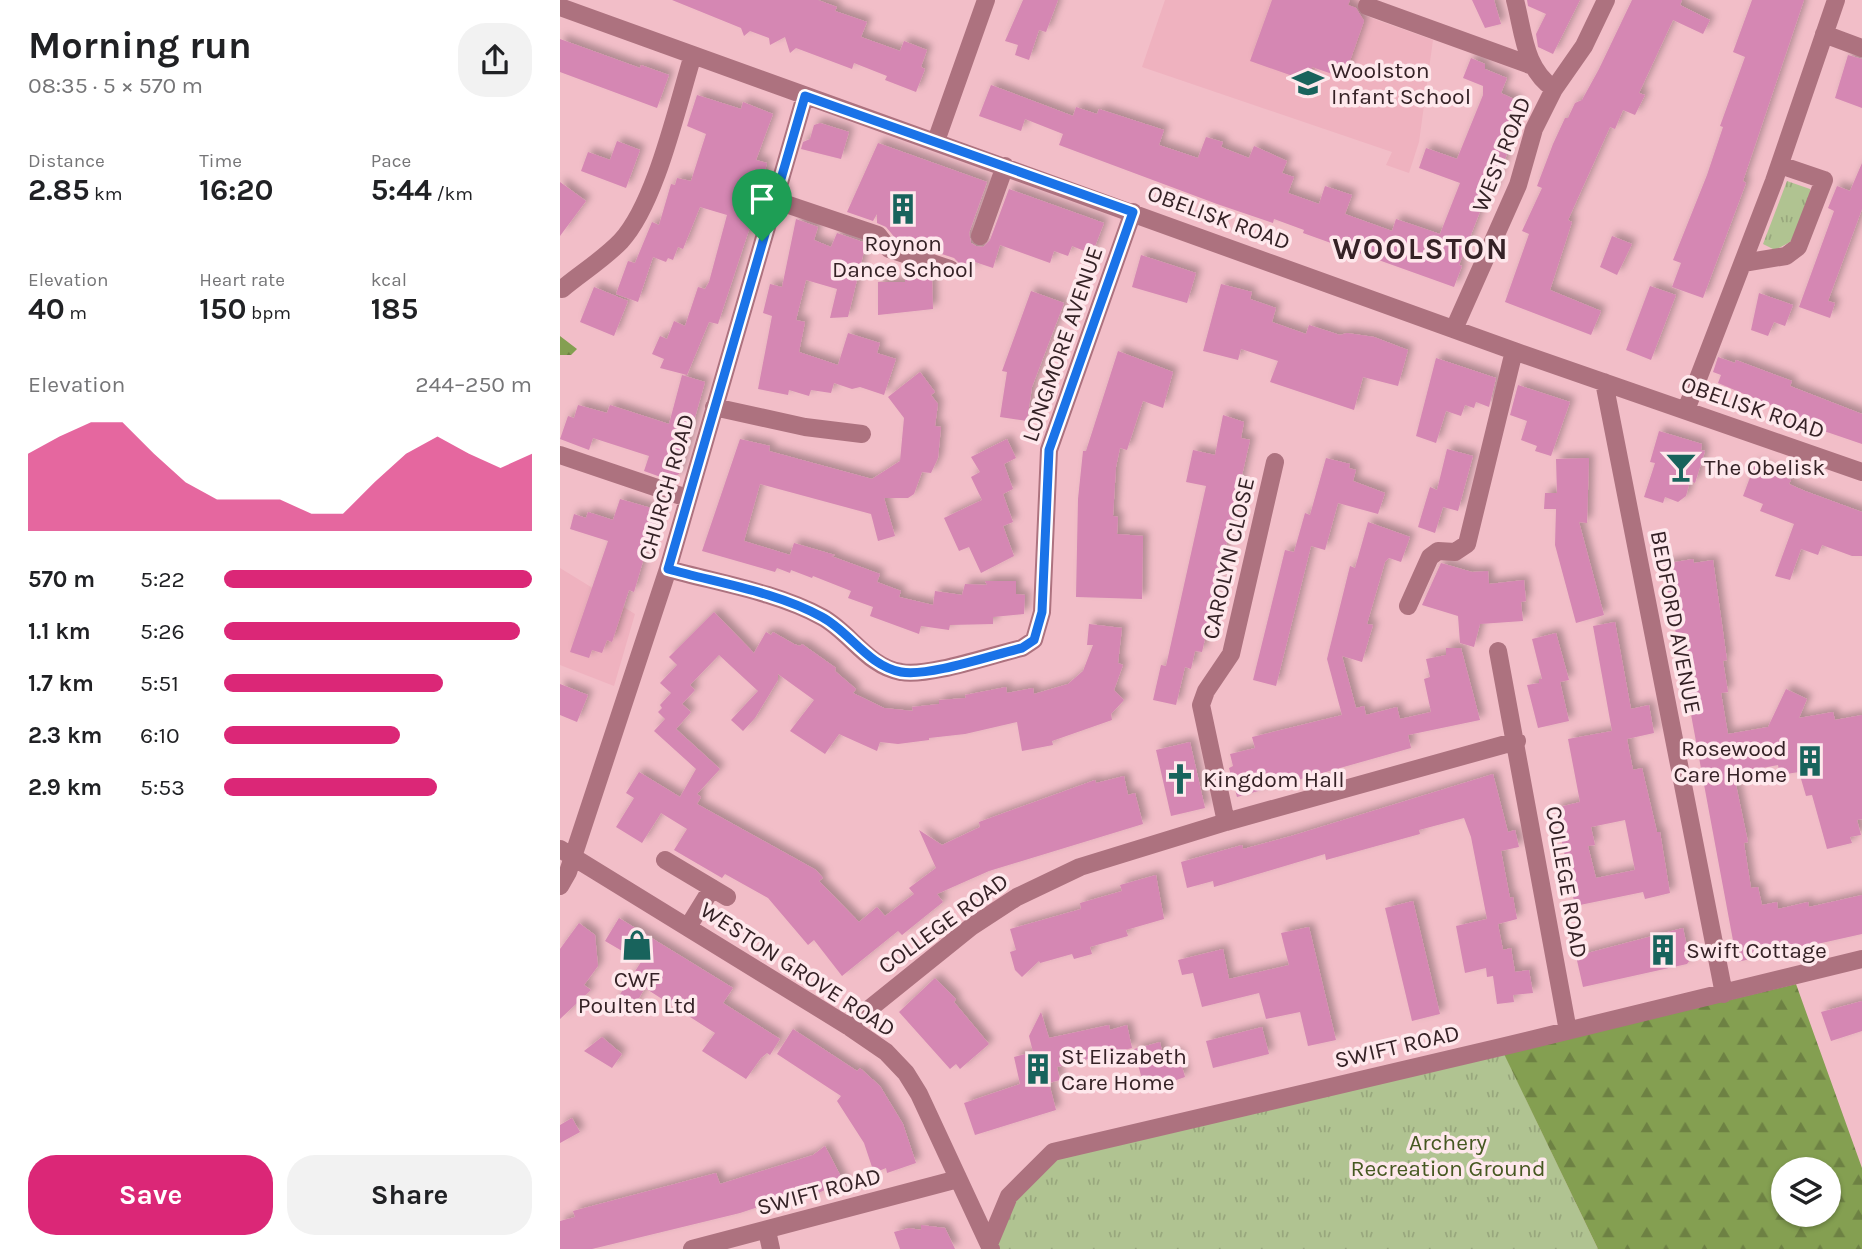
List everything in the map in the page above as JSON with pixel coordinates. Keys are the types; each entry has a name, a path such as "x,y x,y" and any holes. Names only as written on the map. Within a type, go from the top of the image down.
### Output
{"street":[{"path":"936,141 986,0"},
{"name":"WEST ROAD","path":"1454,329 1518,185 1534,129 1554,89 1539,79 1530,65 1515,0"},
{"path":"1554,89 1584,46 1606,0"},
{"path":"1686,410 1780,165 1836,0"},
{"path":"1367,6 1530,65"},
{"name":"OBELISK ROAD","path":"560,7 1514,351 1862,472"},
{"path":"1824,34 1862,48"},
{"path":"562,289 622,240 638,214 652,183 693,55"},
{"name":"CHURCH ROAD","path":"560,886 566,853 668,569 805,96"},
{"path":"1743,263 1786,256 1798,247 1824,180 1780,165"},
{"path":"980,236 1005,166"},
{"path":"774,200 878,235 889,249 950,269"},
{"name":"LONGMORE AVENUE","path":"668,569 807,610 836,626 882,667 903,673 923,671 1013,650 1034,640 1043,601 1049,450 1133,212"},
{"path":"1408,606 1430,557 1438,551 1455,552 1467,544 1514,351"},
{"name":"BEDFORD AVENUE","path":"1604,382 1724,994"},
{"path":"714,407 805,427 862,434"},
{"path":"560,455 687,498"},
{"name":"CAROLYN CLOSE","path":"1226,822 1201,705 1206,691 1231,654 1275,462"},
{"name":"COLLEGE ROAD","path":"1498,650 1517,741 1568,1031"},
{"name":"COLLEGE ROAD","path":"848,1026 971,927 1017,897 1080,867 1226,822 1517,741"},
{"name":"WESTON GROVE ROAD","path":"566,853 886,1052 906,1073 919,1094 990,1247"},
{"path":"665,860 720,893 688,927"},
{"name":"SWIFT ROAD","path":"990,1247 1009,1196 1053,1152 1862,959"},
{"name":"SWIFT ROAD","path":"692,1249 958,1179"},
{"path":"767,1231 771,1249"}],"shaded area":[{"name":"Woolston Infant School","path":"1165,0 1368,0 1363,15 1433,40 1419,142 1409,173 1386,165 1392,152 1142,67"},
{"path":"560,568 635,614 614,686 560,665"}],"green space":[{"path":"1787,181 1810,189 1811,193 1792,241 1775,250 1763,244"},
{"path":"560,336 577,349 571,355 560,355"},
{"path":"1796,984 1862,1168 1862,1249 1598,1249 1504,1054"},
{"name":"Archery Recreation Ground","path":"1501,1047 1598,1249 991,1249 1009,1196 1053,1152"}],"building":[{"path":"672,0 818,0 837,7 835,11 867,22 861,37 900,51 904,41 927,50 921,67 925,69 916,92 885,80 887,76 854,63 852,69 796,48 790,53 785,37 770,45 769,38 750,31 744,36 741,28"},
{"path":"1023,0 1058,0 1046,32 1039,30 1029,60 1015,55 1018,45 1005,41"},
{"path":"1272,0 1350,0 1348,5 1356,8 1364,21 1344,78 1312,67 1307,81 1250,61"},
{"path":"1472,0 1494,0 1501,24 1485,28"},
{"path":"1527,0 1580,0 1553,54 1538,47 1536,34 1546,14 1528,6"},
{"path":"1632,0 1682,0 1680,5 1710,20 1703,34 1673,20 1639,93 1645,95 1635,115 1623,110 1615,129 1610,127 1568,220 1572,222 1550,290 1601,311 1591,335 1505,302 1529,234 1522,231 1542,188 1537,186 1553,144 1565,118 1568,118 1575,103 1582,100"},
{"path":"1752,0 1804,0 1743,181 1746,183 1703,298 1672,287 1681,263 1673,260 1707,175 1723,127 1720,126 1745,57 1733,52"},
{"path":"560,39 640,68 641,65 669,75 657,108 560,72"},
{"path":"1848,55 1862,59 1862,108 1835,98"},
{"path":"1471,58 1485,64 1485,69 1507,78 1501,93 1518,101 1499,151 1507,154 1491,195 1487,194 1459,265 1462,266 1454,287 1303,233 1304,230 1274,219 1273,223 1217,204 1059,145 1063,134 1025,119 1021,131 979,116 991,85 1073,116 1076,107 1097,114 1099,109 1164,130 1159,145 1198,158 1206,137 1223,142 1221,147 1249,158 1254,146 1287,161 1282,173 1294,177 1288,193 1319,204 1325,186 1352,195 1345,214 1392,231 1396,219 1440,234 1460,183 1419,168 1426,148 1457,159 1483,95 1483,86 1463,78"},
{"path":"697,95 741,109 743,102 773,114 756,160 767,163 749,230 718,324 709,322 687,375 660,368 664,359 652,354 660,336 667,339 674,321 685,326 698,287 705,289 709,282 727,215 700,207 683,249 678,247 673,260 668,258 666,262 653,257 638,302 616,294 628,261 635,263 652,222 659,225 671,184 675,185 677,178 691,181 706,134 687,126"},
{"path":"820,123 849,132 841,159 801,149 803,142 810,139 814,125"},
{"path":"617,141 640,150 626,188 581,171 588,152 610,160"},
{"path":"878,143 987,182 969,233 971,243 976,246 983,247 990,240 1009,189 1104,223 1092,254 1072,246 1068,256 1054,251 1050,263 1000,245 993,268 975,262 973,270 961,265 954,258 896,239 886,227 877,223 877,214 873,221 847,212"},
{"path":"1862,163 1862,209 1828,301 1835,303 1830,318 1799,307 1834,211 1828,208 1837,186 1850,191"},
{"path":"560,182 586,201 560,236"},
{"path":"796,219 818,227 814,240 831,247 837,233 866,243 848,317 830,318 837,289 806,280 796,320 805,322 799,352 838,365 848,333 880,343 877,353 896,359 884,395 860,387 852,389 834,383 831,393 811,390 809,396 789,390 788,395 758,389 772,316 763,313 770,284 782,287"},
{"path":"1612,236 1632,244 1617,275 1600,267"},
{"path":"1141,255 1196,273 1187,303 1132,287"},
{"path":"932,278 933,309 878,315 878,282"},
{"path":"1221,284 1252,292 1250,299 1276,308 1272,322 1306,334 1309,325 1340,335 1347,333 1374,337 1408,350 1398,386 1363,377 1354,410 1270,382 1278,361 1241,349 1238,360 1203,351"},
{"path":"1650,286 1676,295 1651,360 1626,350"},
{"path":"594,287 628,301 614,336 580,322"},
{"path":"1031,291 1064,303 1032,387 1027,421 1000,417 1007,372 1002,371"},
{"path":"1759,293 1793,305 1785,326 1774,322 1768,336 1751,330"},
{"path":"1118,351 1173,372 1163,408 1143,401 1127,450 1120,448 1116,467 1113,516 1118,517 1117,534 1143,536 1142,599 1076,597 1078,499 1083,451 1086,451"},
{"path":"1718,357 1735,363 1736,360 1792,381 1790,386 1862,414 1862,444 1821,430 1823,427 1718,383 1721,375 1713,372"},
{"path":"1436,358 1496,378 1489,407 1476,402 1474,408 1465,405 1461,416 1446,411 1436,443 1416,436"},
{"path":"920,372 935,392 931,395 938,404 935,426 941,427 938,458 931,473 922,472 914,494 908,498 884,498 895,536 878,541 871,514 760,484 744,541 790,555 794,543 835,555 831,556 880,574 877,582 901,591 899,597 933,605 935,591 962,595 965,584 987,585 985,581 1016,581 1016,594 1025,595 1024,614 993,617 993,624 950,625 949,630 921,626 919,634 870,616 873,607 848,598 851,591 813,576 812,578 777,568 775,572 702,551 740,439 770,446 769,451 872,479 900,461 904,418 888,397"},
{"path":"682,375 705,382 679,474 669,480 644,471 649,456 593,438 589,450 560,439 568,416 574,418 578,405 607,413 610,405 669,424"},
{"path":"1518,385 1570,402 1551,456 1535,451 1537,446 1521,440 1527,421 1510,415"},
{"path":"1223,415 1244,422 1241,438 1250,440 1202,652 1195,651 1191,669 1185,667 1176,705 1153,700 1161,665 1166,666 1206,486 1186,482 1193,450 1215,455"},
{"name":"The Obelisk","path":"1659,431 1702,444 1701,450 1705,451 1695,483 1690,481 1686,496 1678,502 1665,497 1663,503 1644,497 1655,463 1650,462"},
{"path":"1007,439 1016,458 1004,464 1013,489 1003,494 1013,522 1003,526 1014,556 981,573 969,547 959,551 944,518 982,500 971,477 980,472 971,457"},
{"path":"1447,449 1473,456 1458,511 1443,507 1435,533 1418,527 1430,487 1437,490"},
{"path":"1326,458 1350,464 1349,468 1356,470 1353,481 1385,493 1378,514 1338,503 1325,550 1311,546 1276,686 1253,680 1285,550 1294,552 1305,513 1310,515"},
{"path":"1589,458 1587,523 1579,522 1604,615 1576,623 1555,545 1556,509 1544,509 1545,493 1557,493 1556,459"},
{"path":"1755,464 1791,480 1789,484 1862,512 1862,556 1852,556 1822,545 1818,555 1801,549 1790,580 1775,576 1794,524 1760,511 1763,504 1743,496"},
{"path":"620,499 658,510 634,592 629,590 612,642 607,640 602,653 592,650 589,658 570,652 608,541 570,529 574,514 586,518 588,512 613,520"},
{"path":"1368,522 1410,537 1401,562 1389,558 1385,562 1367,624 1373,625 1362,662 1342,656 1356,708 1364,706 1366,715 1397,707 1400,719 1431,712 1424,679 1430,677 1426,659 1446,655 1446,648 1461,648 1480,720 1408,735 1411,748 1237,797 1229,768 1233,766 1230,754 1255,748 1252,737 1342,715 1327,659 1350,566 1355,568"},
{"path":"1693,559 1694,563 1713,560 1727,660 1723,661 1728,692 1721,693 1728,734 1768,727 1786,689 1807,699 1799,718 1833,712 1835,720 1862,715 1862,819 1857,820 1861,835 1850,837 1852,843 1827,849 1812,795 1806,796 1799,772 1780,775 1778,765 1741,772 1743,779 1735,780 1748,842 1744,843 1751,888 1758,887 1762,905 1777,902 1778,909 1808,902 1809,907 1862,895 1862,934 1737,962 1663,564"},
{"path":"1441,563 1472,572 1488,571 1489,584 1524,580 1526,601 1521,602 1523,621 1480,624 1474,647 1460,643 1458,616 1422,605"},
{"path":"714,612 754,653 766,632 771,635 773,632 794,644 802,644 836,668 835,671 856,689 853,693 884,708 913,711 912,707 939,704 939,700 966,698 965,695 1006,687 1007,693 1033,688 1034,694 1068,684 1083,671 1093,645 1087,645 1089,624 1122,628 1118,663 1123,665 1114,690 1124,700 1111,714 1112,720 1052,741 1053,745 1022,751 1017,722 929,740 898,744 880,742 877,751 839,734 825,754 790,731 814,700 778,674 778,680 755,718 743,731 731,720 758,691 719,655 690,685 695,690 682,704 691,712 676,729 720,769 697,794 701,797 697,804 816,870 823,878 819,881 859,922 877,907 885,916 914,894 909,888 936,868 919,830 942,845 980,827 979,822 1095,780 1096,783 1124,776 1128,795 1135,793 1143,824 989,871 937,894 943,902 902,935 898,931 842,976 814,940 808,945 768,898 725,874 722,878 674,850 687,829 661,813 642,843 616,827 634,798 626,793 639,772 680,797 696,769 654,731 665,719 658,712 662,708 660,705 671,693 660,683 677,665 669,657"},
{"path":"1615,622 1631,709 1649,705 1654,733 1627,739 1633,770 1642,768 1657,832 1660,832 1670,893 1645,899 1643,892 1575,906 1555,808 1580,802 1568,739 1612,731 1593,626","holes":["1625,820 1635,870 1596,878 1588,846 1595,845 1591,827"]},
{"path":"1556,633 1569,680 1560,682 1569,721 1538,728 1527,685 1539,683 1539,679 1542,679 1532,639"},
{"path":"560,684 588,695 577,722 560,715"},
{"name":"Kingdom Hall","path":"1190,742 1205,808 1171,816 1156,750"},
{"path":"1493,774 1508,832 1515,830 1519,847 1501,851 1517,919 1498,924 1503,950 1511,948 1515,972 1529,970 1533,993 1513,995 1514,1002 1497,1004 1493,976 1487,977 1486,968 1465,973 1456,926 1487,919 1471,837 1464,818 1419,830 1420,834 1326,860 1325,854 1214,887 1213,881 1187,888 1181,862 1242,845 1243,849 1291,836"},
{"path":"1156,875 1164,919 1126,930 1128,936 1090,947 1092,954 1074,959 1072,954 1040,963 1039,961 1022,977 1015,970 1010,952 1016,950 1010,929 1081,909 1080,903 1122,891 1120,885"},
{"path":"1413,901 1440,1014 1412,1021 1385,908"},
{"path":"619,918 733,988 723,1003 780,1039 770,1055 767,1053 761,1058 746,1079 702,1051 715,1033 645,988 630,1013 615,1002 641,962 605,941"},
{"path":"579,923 595,935 598,966 584,985 591,990 560,1019 560,949"},
{"path":"1309,927 1336,1040 1308,1046 1300,1012 1266,1019 1259,993 1202,1007 1193,973 1182,975 1178,960 1223,949 1229,979 1289,965 1281,933"},
{"path":"1683,928 1690,960 1687,964 1583,987 1576,956"},
{"path":"935,978 956,999 954,1002 989,1044 960,1069 956,1064 950,1069 899,1012"},
{"path":"1862,1001 1862,1031 1831,1041 1821,1012"},
{"path":"1041,1012 1049,1038 1109,1025 1110,1030 1127,1025 1132,1048 1057,1067 1060,1080 1049,1083 1056,1110 975,1135 964,1103 1020,1084 1014,1057 1033,1052 1029,1036"},
{"path":"1262,1027 1269,1054 1213,1068 1206,1041"},
{"path":"793,1029 857,1071 860,1068 880,1086 903,1124 916,1163 887,1173 886,1168 874,1173 864,1143 837,1101 841,1096 777,1054"},
{"path":"602,1037 622,1054 612,1068 584,1051"},
{"path":"1160,1042 1163,1056 1178,1052 1185,1077 1145,1091 1134,1049"},
{"path":"572,1118 580,1132 560,1143 560,1125"},
{"path":"825,1146 848,1190 834,1195 831,1187 810,1197 807,1191 740,1213 592,1249 560,1249 560,1221 575,1217 573,1211 716,1173 720,1184 813,1155"},
{"path":"921,1225 945,1228 955,1249 900,1249 894,1232 909,1228 921,1230"}],"place":[{"name":"Woolston Infant School","path":"1308,83"},
{"name":"Roynon Dance School","path":"903,209"},
{"name":"The Obelisk","path":"1681,467"},
{"name":"Rosewood Care Home","path":"1810,761"},
{"name":"Kingdom Hall","path":"1180,779"},
{"name":"CWF Poulten Ltd","path":"637,945"},
{"name":"Swift Cottage","path":"1663,950"},
{"name":"St Elizabeth Care Home","path":"1038,1069"}],"district":[{"name":"WOOLSTON","path":"1421,249"}],"route":[{"path":"805,96 1133,212 1049,450 1042,612 1034,640 1022,648 923,671 903,673 882,667 823,617 772,598 668,569 762,241 805,96"}]}
